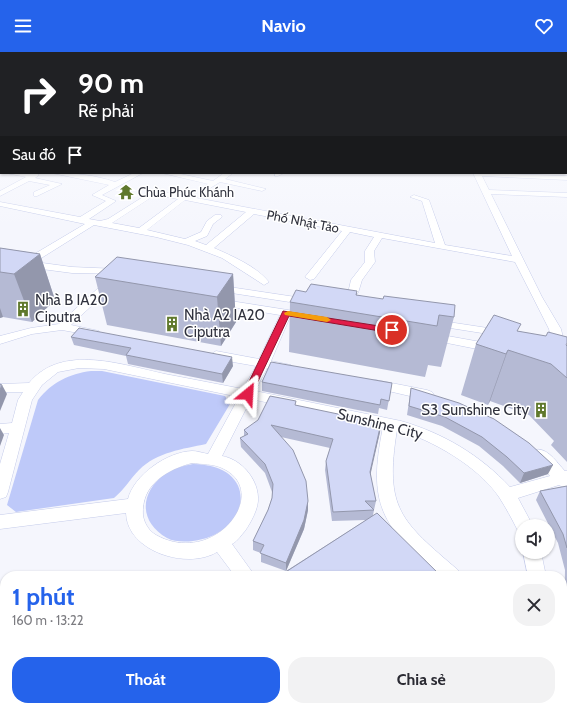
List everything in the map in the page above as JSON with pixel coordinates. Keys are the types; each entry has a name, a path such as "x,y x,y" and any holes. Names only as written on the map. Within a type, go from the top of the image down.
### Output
{"street":[{"path":"18,174 33,176 58,184 41,193 56,193"},
{"path":"79,174 115,185"},
{"path":"80,220 112,201 96,195 137,174"},
{"path":"172,174 262,189"},
{"path":"140,231 188,198 228,174"},
{"path":"478,174 537,297 562,343"},
{"path":"482,174 567,195"},
{"path":"101,180 113,175"},
{"path":"487,192 528,185 534,175 567,178"},
{"path":"0,194 33,176"},
{"path":"0,184 14,186"},
{"name":"Phố Nhật Tảo","path":"25,264 96,223 111,221 154,192 441,247 520,260"},
{"path":"414,197 425,200 441,247"},
{"path":"0,204 140,231 184,242 207,249 241,265 264,282"},
{"path":"207,249 252,211"},
{"path":"184,242 204,234 210,223 218,217"},
{"path":"310,277 348,229"},
{"path":"353,293 353,286 357,278 364,273 370,262 368,255 371,247 380,235"},
{"path":"11,264 12,279"},
{"path":"0,265 25,264 72,270 124,273 108,284 62,327"},
{"path":"72,270 108,284 124,286"},
{"path":"207,286 316,304"},
{"path":"209,300 318,318"},
{"path":"214,458 263,364 286,313"},
{"path":"426,321 512,335"},
{"path":"0,340 31,331 62,327 108,336"},
{"path":"419,335 501,350"},
{"path":"542,340 562,343"},
{"path":"201,353 302,371"},
{"name":"Sunshine City","path":"32,387 39,377 55,369 83,363 248,394 391,424 421,432 442,442 487,475 506,495 522,519"},
{"path":"364,382 410,390 438,398"},
{"path":"0,388 32,387"},
{"path":"0,492 25,400 32,387"},
{"path":"391,424 384,467 385,489 389,503 396,521 414,541 446,571"},
{"path":"528,445 546,459 566,479"},
{"path":"192,457 214,458 237,470 246,481 250,495 248,511 240,527 220,542 205,549 183,552 163,548 147,539 137,525 135,505 137,494 146,480 159,469 175,461 192,457"},
{"path":"506,495 566,479"},
{"path":"0,522 135,505"},
{"path":"220,542 242,571"},
{"path":"533,559 535,571"}],"shaded area":[{"path":"91,371 102,371 225,396 230,404 206,444 171,452 154,459 139,470 121,492 114,498 16,512 7,505 38,400 49,388 62,380 75,374"},
{"path":"193,464 215,467 230,475 239,487 241,500 237,514 227,526 212,536 183,542 167,538 151,524 147,516 147,498 150,490 156,482 165,474 182,466"}],"building":[{"path":"0,248 40,254 14,274 0,272"},
{"path":"117,257 233,274 217,297 95,277"},
{"path":"311,284 357,291 356,295 383,299 384,296 455,305 454,317 439,315 437,326 290,302 296,290 306,292"},
{"path":"494,315 521,324 517,331 546,336 548,332 567,337 567,378 551,364 508,350 506,354 476,344"},
{"path":"79,328 232,357 222,374 126,355 131,348 71,337"},
{"path":"271,362 392,383 389,401 381,399 380,405 262,382"},
{"path":"411,388 459,403 494,419 529,443 553,465 524,473 482,437 445,417 409,406"},
{"path":"270,396 296,401 295,405 381,423 370,472 376,501 365,501 374,510 333,512 326,461 333,439 271,425 293,450 306,481 308,501 304,520 286,563 260,553 264,545 253,541 268,510 272,498 273,484 265,464 240,438 248,434 244,430 258,420"},
{"path":"567,486 567,548 563,534 540,491"},
{"path":"377,513 436,571 287,571"}],"slow traffic":[{"path":"288,313 327,320"}],"place":[{"name":"Chùa Phúc Khánh","path":"126,192"},
{"name":"Nhà B IA20 Ciputra","path":"23,309"},
{"name":"Nhà A2 IA20 Ciputra","path":"172,324"},
{"name":"S3 Sunshine City","path":"541,410"}],"route":[{"path":"248,394 286,313 392,330"}]}
